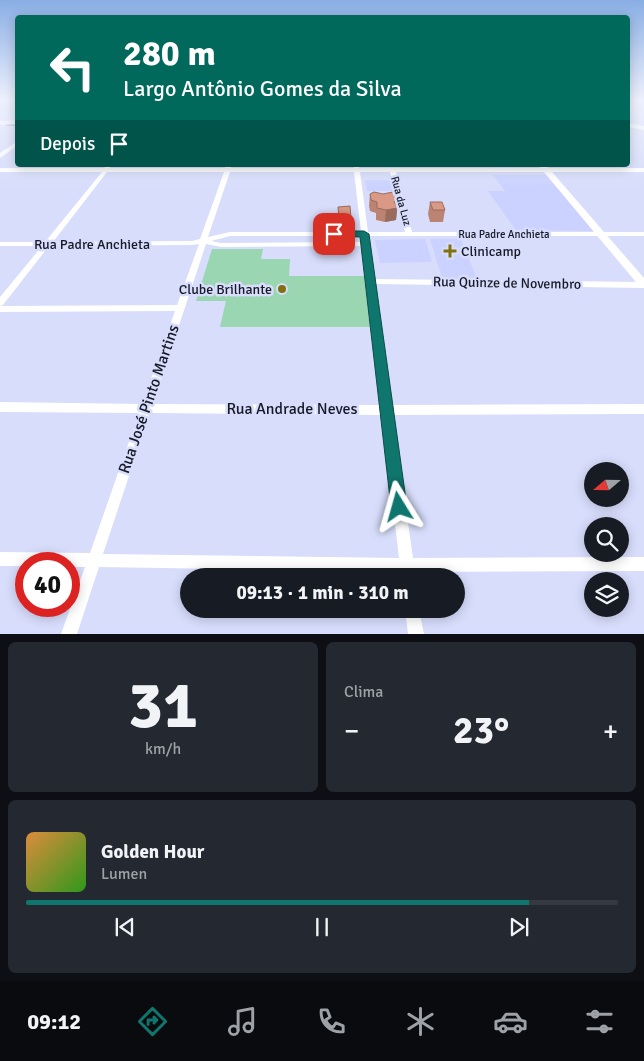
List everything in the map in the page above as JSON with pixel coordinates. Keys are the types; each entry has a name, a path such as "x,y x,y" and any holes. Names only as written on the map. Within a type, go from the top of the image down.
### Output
{"main road":[{"path":"544,167 644,285"}],"street":[{"path":"0,156 15,144"},
{"path":"0,303 108,167"},
{"path":"0,170 108,167 356,167 392,169 544,167 644,170"},
{"name":"Rua José Pinto Martins","path":"69,634 180,308 209,239 228,167"},
{"path":"356,167 408,568"},
{"name":"Rua da Luz","path":"392,169 409,233"},
{"name":"Rua Padre Anchieta","path":"0,244 192,244 224,235 365,239 409,233 644,234"},
{"path":"221,245 217,240 224,235"},
{"path":"209,239 221,245 365,239"},
{"name":"Rua Quinze de Novembro","path":"370,281 644,285"},
{"path":"0,309 180,308"},
{"name":"Rua Andrade Neves","path":"0,407 386,410 644,408"},
{"path":"0,559 94,560 322,568"},
{"path":"465,569 644,564"},
{"path":"413,618 416,634"}],"shaded area":[{"path":"493,175 547,175 594,231 516,230 488,191 505,191"},
{"path":"365,180 389,180 393,191 367,191"},
{"path":"425,239 432,262 380,263 375,240"},
{"name":"Clinicamp","path":"430,239 461,239 477,279 442,278"}],"green space":[{"name":"Clube Brilhante","path":"212,249 263,249 261,259 290,259 289,276 364,276 370,327 220,327 226,301 196,301"}],"building":[{"path":"374,192 383,194 393,192 397,194 398,200 394,201 397,208 386,210 377,208 377,202 371,200 370,194"},
{"path":"430,202 442,202 445,210 433,210"},
{"path":"350,206 351,218 339,218 338,207"}],"place":[{"name":"Clinicamp","path":"450,251"},
{"name":"Clube Brilhante","path":"282,289"}],"route":[{"path":"334,234 364,234 399,507"}]}
